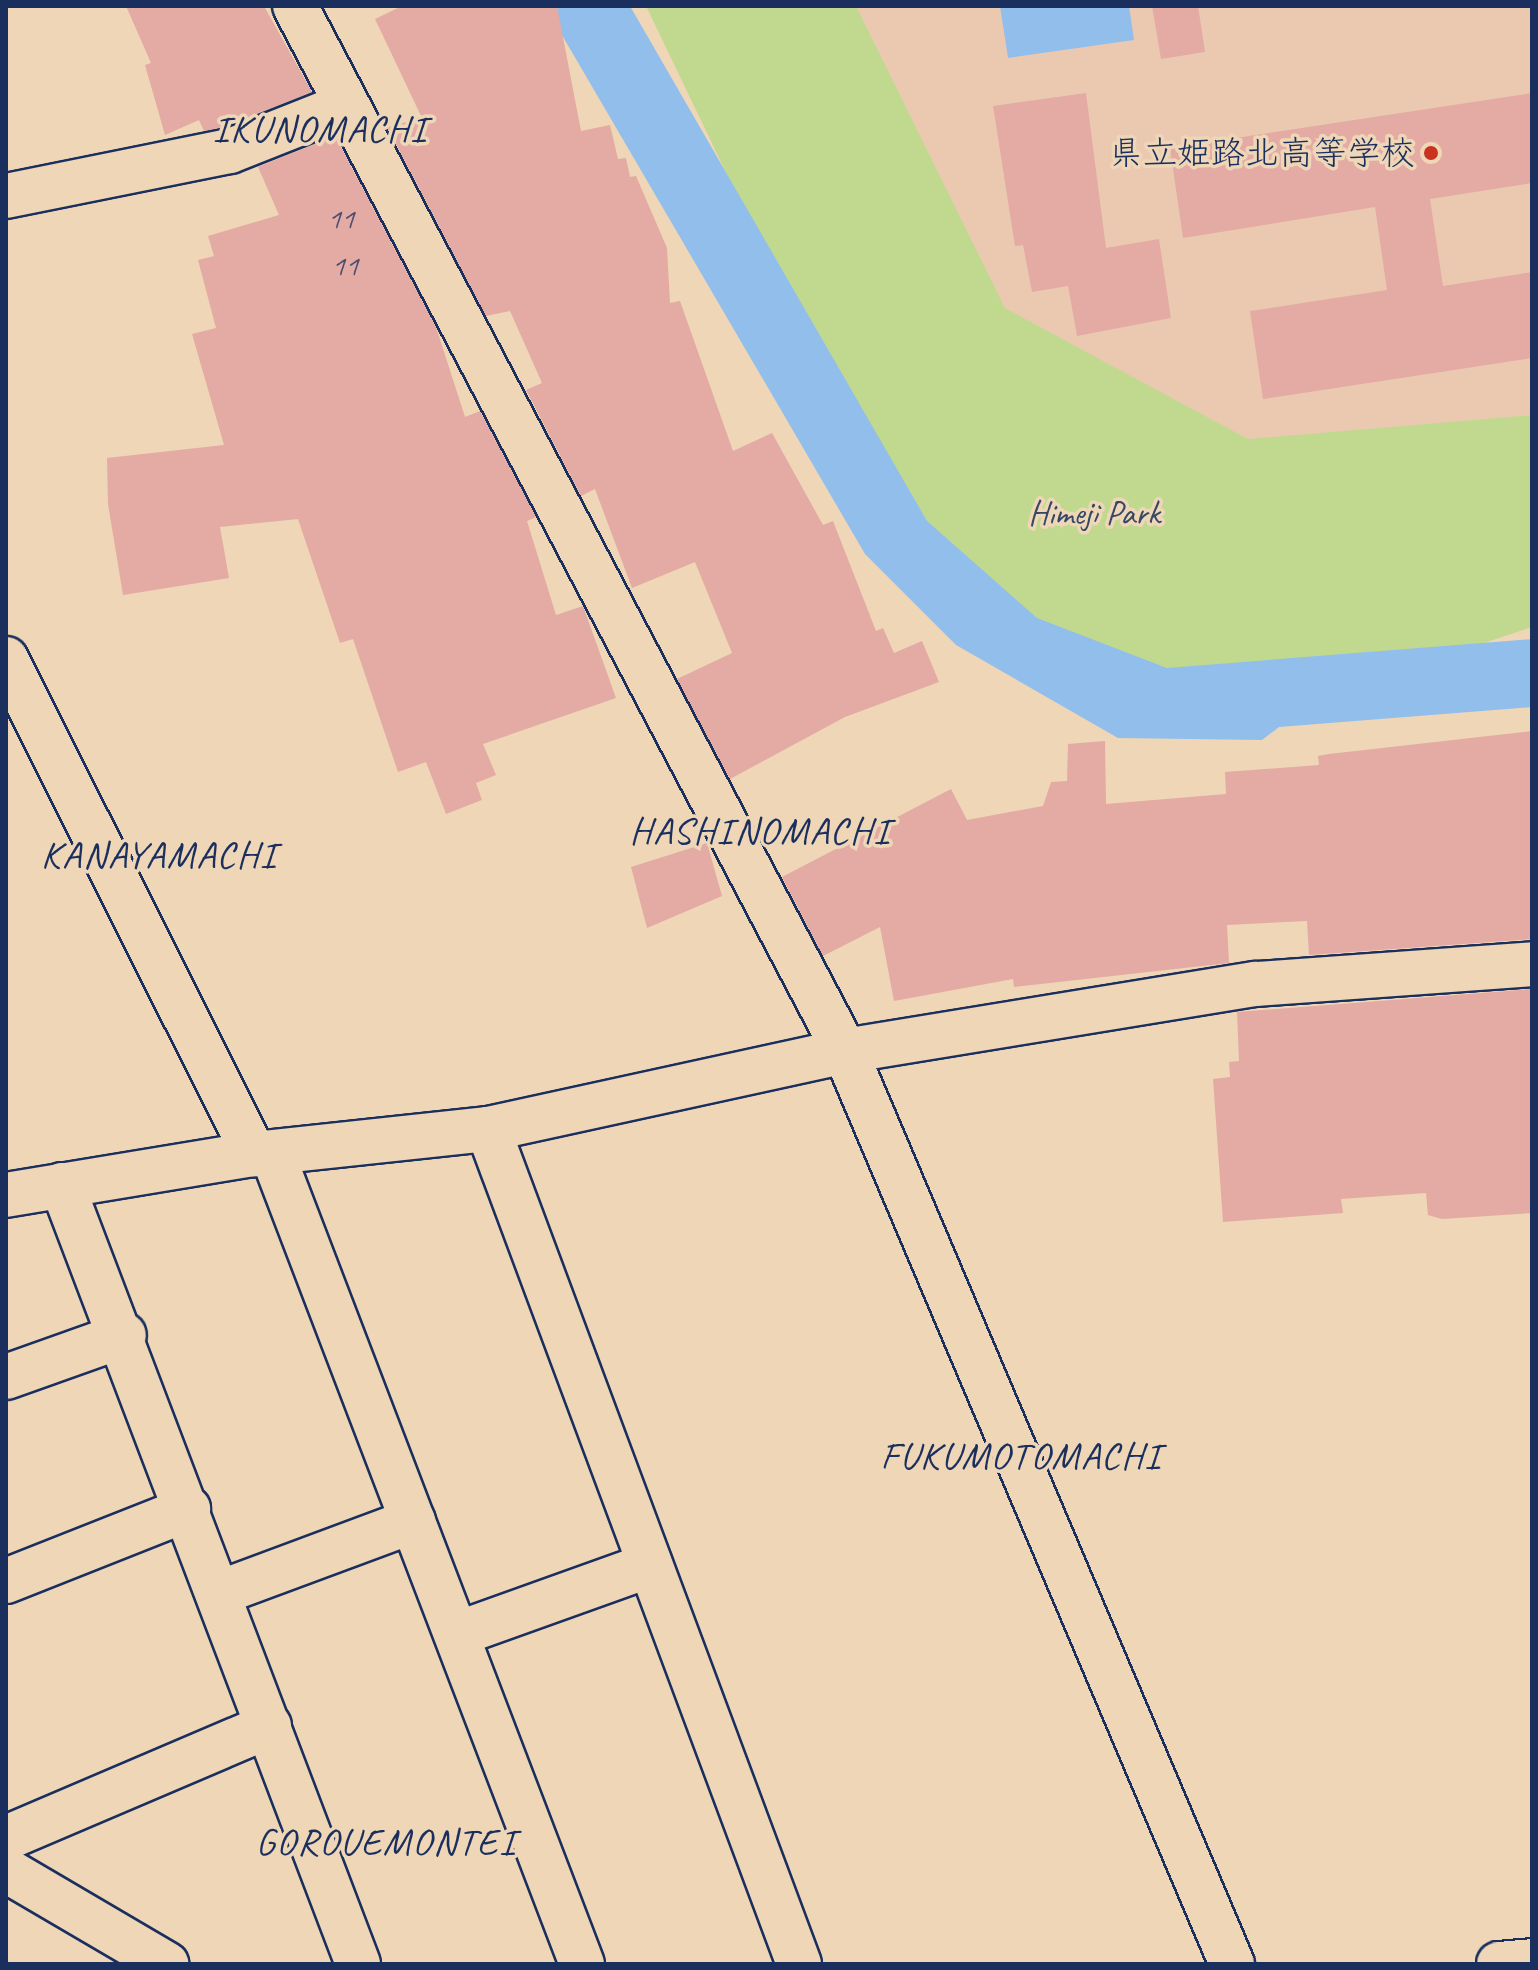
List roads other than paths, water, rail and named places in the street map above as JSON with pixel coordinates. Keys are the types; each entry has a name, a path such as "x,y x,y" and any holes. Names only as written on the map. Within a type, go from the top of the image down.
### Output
{"street":[{"path":"295,6 845,1051 1232,1964"},
{"path":"6,196 230,151 346,105"},
{"path":"6,659 263,1154 413,1521 582,1964"},
{"path":"6,1195 263,1154 488,1129 845,1051 1256,984 1532,964"},
{"path":"488,1129 799,1964"},
{"path":"62,1185 124,1335 358,1964"},
{"path":"6,1377 124,1335"},
{"path":"6,1581 188,1509"},
{"path":"219,1593 413,1521"},
{"path":"457,1634 650,1565"},
{"path":"6,1838 269,1726"},
{"path":"6,1870 166,1964"},
{"path":"1499,1964 1532,1961"}],"water":[{"path":"545,6 630,6 927,521 1037,618 1167,668 1532,639 1532,707 1279,727 1262,740 1118,738 956,645 865,554"},
{"path":"1000,6 1129,6 1134,40 1008,58"}],"place":[{"name":"県立姫路北高等学校","path":"1431,153"}],"district":[{"name":"IKUNOMACHI","path":"320,129"},
{"name":"HASHINOMACHI","path":"760,831"},
{"name":"KANAYAMACHI","path":"159,855"},
{"name":"FUKUMOTOMACHI","path":"1021,1456"},
{"name":"GOROUEMONTEI","path":"386,1842"}],"park label":[{"name":"Himeji Park","path":"1094,513"}]}
